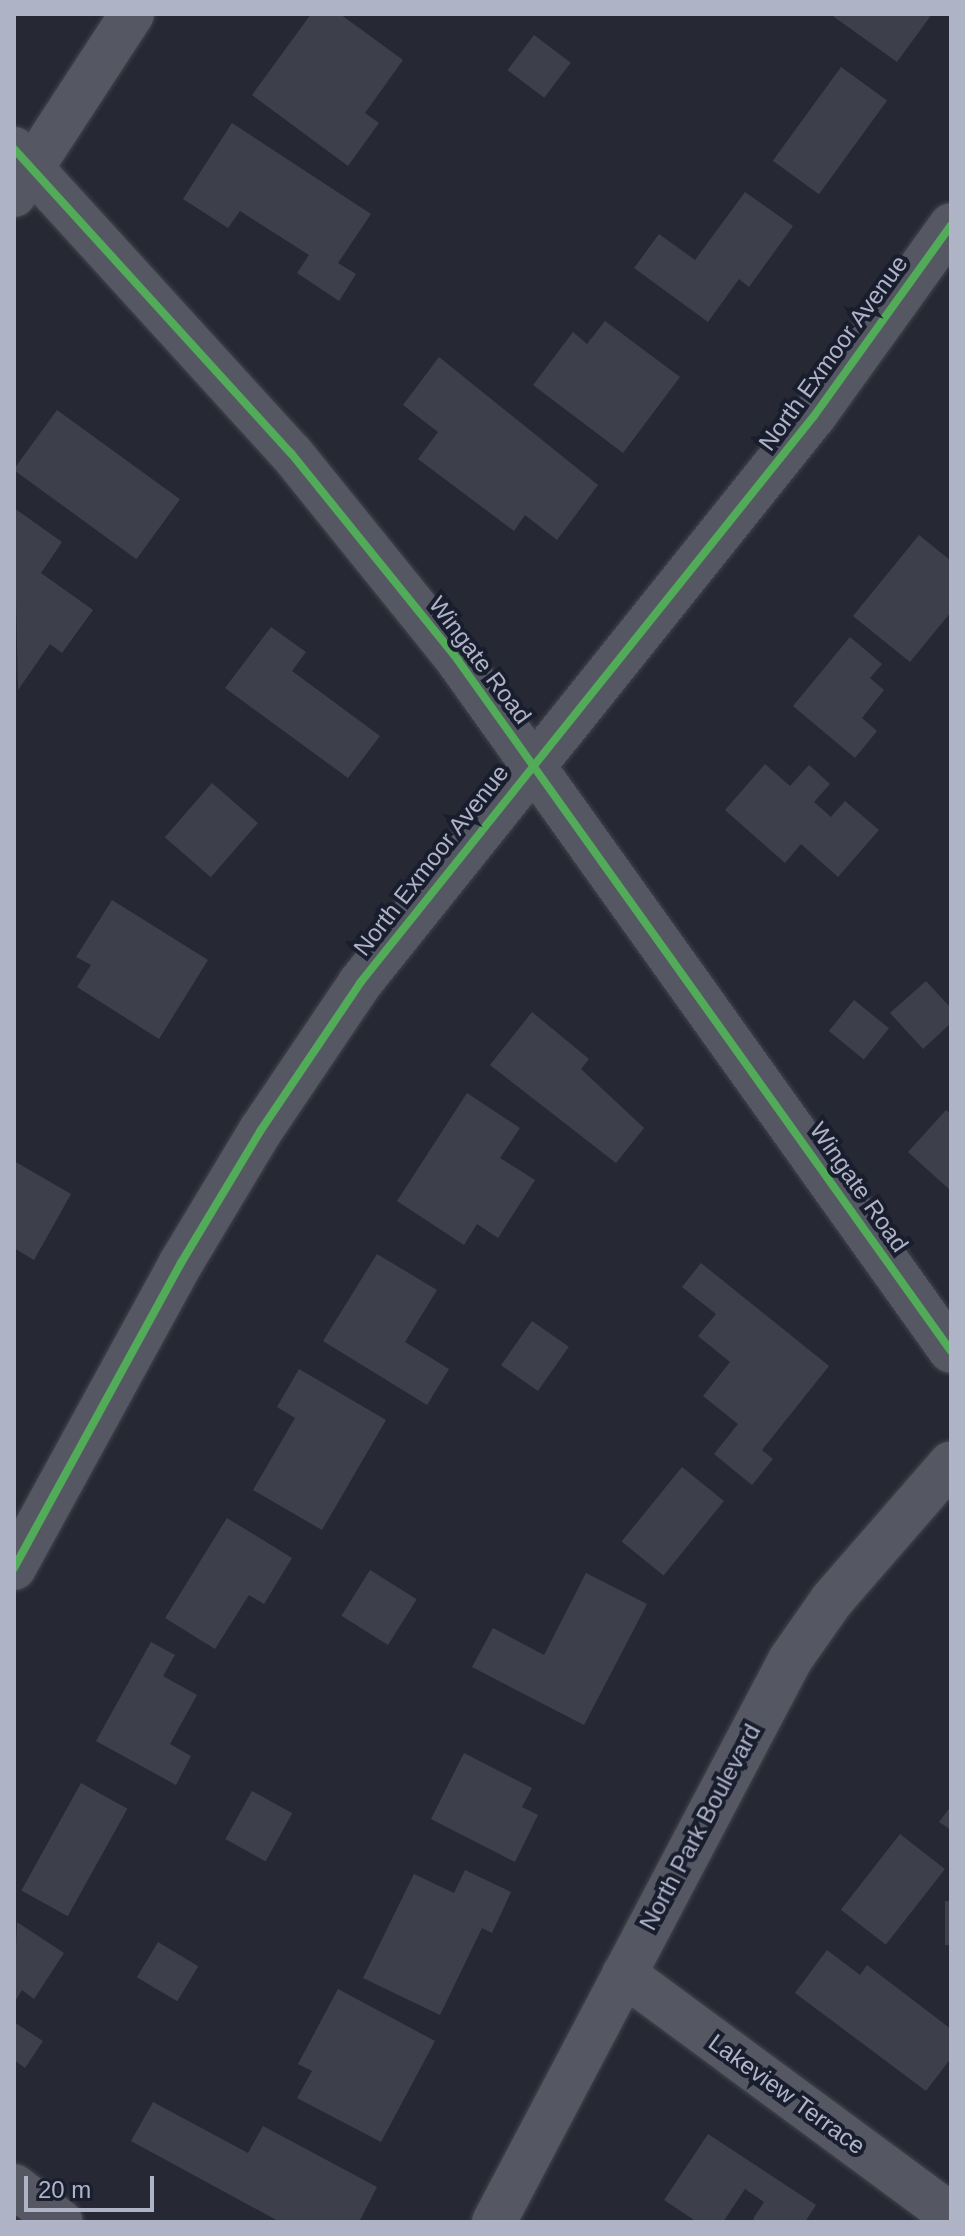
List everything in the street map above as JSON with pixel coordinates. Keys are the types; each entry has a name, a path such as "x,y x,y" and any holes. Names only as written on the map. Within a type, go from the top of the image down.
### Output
{"street":[{"path":"20,170 132,14"},
{"name":"Wingate Road","path":"20,170 291,453 533,764 951,1351"},
{"name":"North Exmoor Avenue","path":"14,1568 261,1130 369,971 814,416 951,225"},
{"name":"North Park Boulevard","path":"494,2222 790,1660 832,1600 951,1463"},
{"name":"Lakeview Terrace","path":"624,1974 951,2215"},
{"path":"14,2186 61,2222"}],"building":[{"path":"311,14 340,14 403,60 365,113 379,123 348,166 252,95"},
{"path":"830,14 932,14 897,62"},
{"path":"534,35 571,63 544,98 508,70"},
{"path":"841,67 887,101 819,194 773,161"},
{"path":"232,123 371,214 338,263 356,274 339,301 297,273 309,255 240,211 228,228 183,199"},
{"path":"745,192 793,226 749,287 739,279 708,322 634,268 659,234 695,260"},
{"path":"605,321 680,377 623,453 533,385 573,332 587,344"},
{"path":"439,357 598,485 557,540 525,515 514,531 418,459 438,432 403,405"},
{"path":"57,410 180,499 136,559 14,470"},
{"path":"14,508 62,542 41,573 93,610 62,653 50,644 18,690"},
{"path":"919,535 951,561 951,612 910,662 853,616"},
{"path":"271,627 306,652 292,671 380,736 348,778 225,688"},
{"path":"850,637 882,664 870,678 884,690 862,718 877,731 855,758 793,706"},
{"path":"765,764 790,786 809,765 830,784 814,802 831,817 845,801 879,830 838,877 801,844 785,863 725,810"},
{"path":"212,783 258,823 211,877 165,837"},
{"path":"112,900 208,960 159,1039 77,987 91,965 76,957"},
{"path":"926,981 951,1008 951,1023 923,1049 890,1013"},
{"path":"854,1000 889,1028 864,1059 829,1031"},
{"path":"532,1012 589,1059 581,1069 644,1128 616,1163 490,1065"},
{"path":"467,1093 520,1128 500,1158 535,1180 498,1238 477,1224 464,1245 397,1201"},
{"path":"946,1110 951,1114 951,1191 908,1152"},
{"path":"14,1161 71,1194 34,1260 14,1248"},
{"path":"377,1254 437,1290 405,1342 449,1369 427,1405 323,1341"},
{"path":"701,1263 829,1366 762,1450 773,1459 752,1485 714,1454 738,1424 703,1396 730,1362 698,1336 716,1314 682,1287"},
{"path":"532,1321 569,1347 538,1391 501,1365"},
{"path":"299,1369 386,1420 322,1530 253,1490 295,1418 277,1407"},
{"path":"682,1467 724,1501 664,1576 622,1542"},
{"path":"227,1518 292,1558 264,1604 249,1595 215,1649 165,1618"},
{"path":"370,1570 417,1599 388,1645 341,1616"},
{"path":"586,1573 647,1604 584,1725 472,1667 493,1628 544,1655"},
{"path":"151,1642 175,1655 163,1676 197,1695 170,1744 191,1756 176,1785 96,1741"},
{"path":"464,1753 532,1788 522,1807 538,1815 515,1862 431,1819"},
{"path":"81,1783 127,1809 68,1916 21,1891"},
{"path":"252,1791 292,1813 266,1861 225,1839"},
{"path":"951,1806 951,1830 939,1822"},
{"path":"900,1834 945,1869 886,1945 841,1910"},
{"path":"465,1870 511,1892 492,1933 482,1928 440,2015 363,1978 414,1874 454,1893"},
{"path":"945,1901 951,1901 951,1945 945,1945"},
{"path":"17,1922 64,1953 34,1999 22,1990 14,2003"},
{"path":"158,1942 198,1966 177,2001 137,1977"},
{"path":"827,1950 860,1975 867,1965 951,2029 951,2058 926,2091 795,1993"},
{"path":"338,1989 435,2041 381,2142 297,2098 312,2071 298,2064"},
{"path":"14,2022 43,2041 25,2068 14,2060"},
{"path":"153,2102 248,2153 263,2126 377,2187 359,2222 280,2222 131,2141"},
{"path":"708,2134 816,2205 805,2222 758,2222 753,2219 764,2202 745,2189 723,2222 697,2222 664,2200"}],"cycle path":[{"path":"14,149 291,453 457,659 951,1351"},
{"path":"14,1568 181,1263 261,1130 360,983 814,416 951,225"}]}
